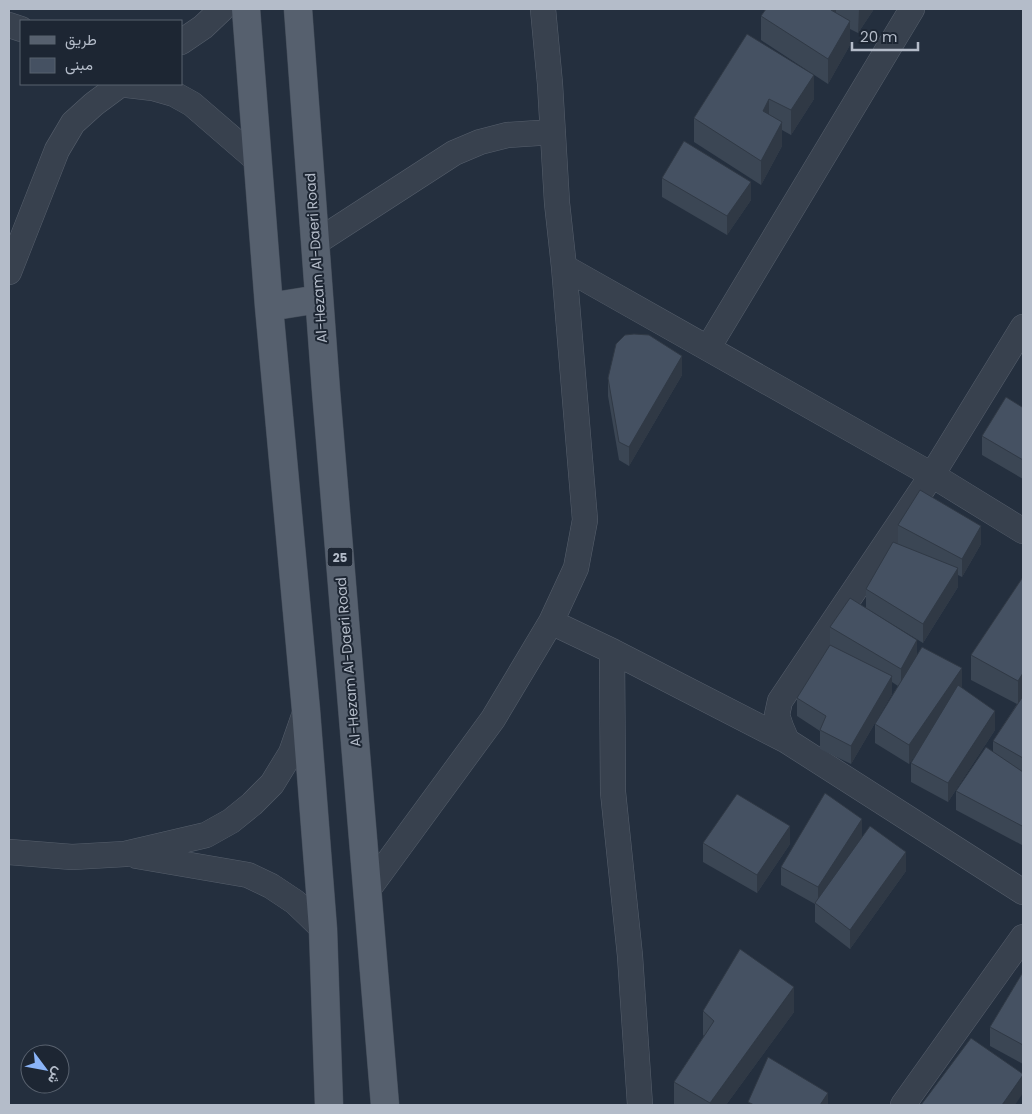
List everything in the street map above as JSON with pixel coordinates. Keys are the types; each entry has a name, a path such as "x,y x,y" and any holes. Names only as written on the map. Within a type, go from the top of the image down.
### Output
{"main road":[{"path":"246,9 269,307 306,710 323,929 330,1105"},
{"name":"Al-Hezam Al-Daeri Road","path":"298,9 319,299 385,1105"},
{"path":"269,307 319,299"}],"street":[{"path":"182,41 203,27 222,9"},
{"path":"367,891 493,719 551,622 576,568 586,520 557,203 543,9"},
{"path":"708,348 912,9"},
{"path":"9,272 57,150 73,123 119,85"},
{"path":"128,85 153,88 174,94 192,104 258,161"},
{"path":"315,243 454,154 480,142 507,135 553,132"},
{"path":"564,267 932,475 1023,531"},
{"path":"787,741 777,715 780,701 932,475 1023,327"},
{"path":"551,622 612,651 787,741 1023,892"},
{"path":"612,651 613,792 630,956 640,1105"},
{"path":"9,852 72,857 125,854 206,835 231,821 272,784 291,753 306,710"},
{"path":"125,854 248,876 271,886 294,902 323,929"},
{"path":"903,1105 1023,937"}],"building":[{"path":"766,9 831,9 850,21 828,59 761,16"},
{"path":"747,34 814,75 791,110 769,99 763,111 782,122 761,161 694,118"},
{"path":"684,141 751,182 727,216 662,178"},
{"path":"625,335 649,335 682,356 629,447 619,442 608,378 616,344"},
{"path":"1006,397 1022,407 1023,404 1023,460 982,436"},
{"path":"920,490 981,526 962,559 898,525"},
{"path":"893,542 958,568 923,624 866,589"},
{"path":"1023,577 1023,673 1018,681 971,655"},
{"path":"850,598 917,640 901,669 830,627"},
{"path":"830,645 892,676 851,746 820,730 826,716 797,698"},
{"path":"922,647 962,668 909,745 875,724"},
{"path":"958,685 995,711 948,783 911,763"},
{"path":"1023,696 1023,758 993,741"},
{"path":"986,747 1023,772 1022,826 956,791"},
{"path":"825,793 862,819 818,887 781,867"},
{"path":"737,794 790,826 757,875 703,843"},
{"path":"870,826 906,852 850,930 815,903"},
{"path":"740,949 794,987 710,1103 674,1082 714,1021 703,1011"},
{"path":"1023,972 1023,1045 990,1027"},
{"path":"971,1038 1023,1074 1002,1105 921,1105"},
{"path":"768,1057 828,1093 820,1105 754,1105 748,1102"}]}
